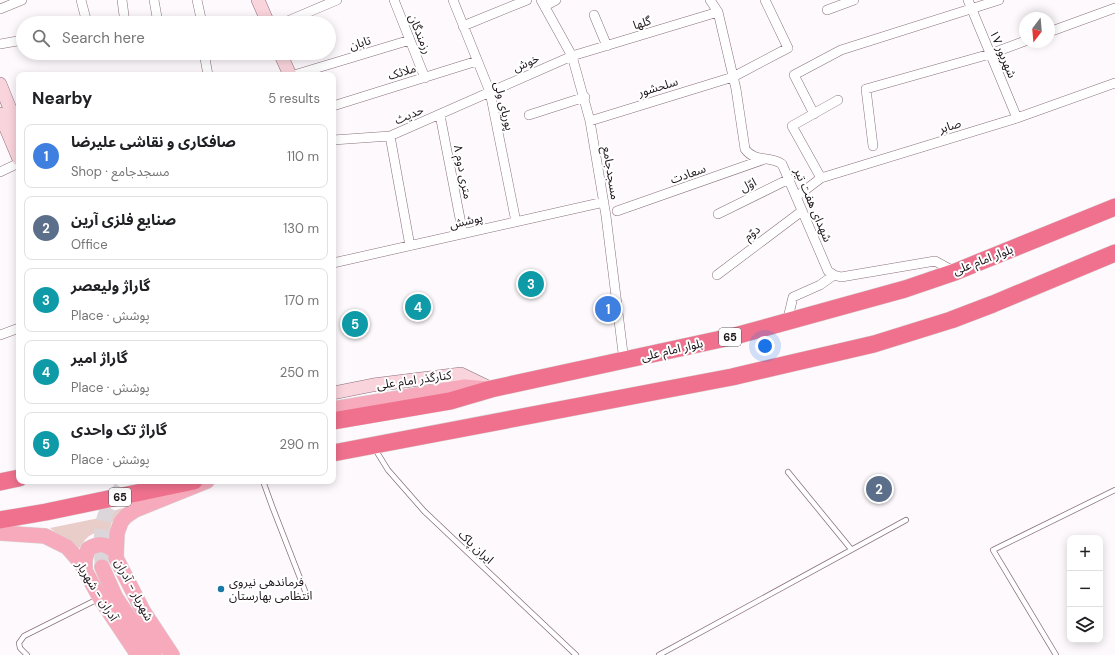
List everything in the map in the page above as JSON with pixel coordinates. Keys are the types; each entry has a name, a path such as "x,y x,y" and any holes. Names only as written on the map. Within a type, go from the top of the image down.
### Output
{"highway":[{"name":"بلوار امام علی","path":"336,421 450,401 491,389 624,361 734,336 787,322 904,289 955,272 1115,207"},
{"path":"1028,242 1069,233 1115,218"},
{"path":"336,452 732,377 874,344 965,315 1115,253"},
{"path":"0,482 16,479"},
{"name":"65","path":"0,520 180,484"}],"main road":[{"path":"336,408 465,387 491,389"},
{"name":"شهریار - آدران","path":"172,655 140,604 116,558 117,532 121,522 126,516 135,510 200,484"},
{"name":"آدران - شهریار","path":"0,533 44,536 67,547 81,563 100,598 138,655"},
{"path":"85,570 85,559 88,548 105,544 116,552"},
{"path":"102,567 116,598 154,655"}],"street":[{"path":"0,9 22,0"},
{"path":"81,0 85,16"},
{"path":"122,0 124,16"},
{"path":"154,0 157,16"},
{"path":"197,0 200,16"},
{"path":"258,0 265,16"},
{"path":"299,16 337,0"},
{"name":"رزمندگان","path":"394,0 425,78"},
{"name":"پوریای ولی","path":"452,0 490,92 516,222"},
{"path":"463,26 527,0"},
{"path":"543,3 556,0"},
{"name":"شهدای هفت تیر","path":"710,0 718,12 733,77 744,149 749,156 776,160 782,164 828,271 834,275"},
{"name":"سلحشور","path":"590,121 733,77 788,48 765,0"},
{"path":"827,10 854,0"},
{"name":"۱۷ شهریور","path":"968,0 1017,118"},
{"path":"814,114 794,75 841,50 998,0"},
{"name":"مسجدجامع","path":"543,3 572,56 585,97 604,202 624,361"},
{"path":"1055,30 1115,8"},
{"name":"گلها","path":"572,56 718,12"},
{"path":"594,15 607,46"},
{"name":"تابان","path":"304,72 410,40"},
{"path":"0,44 16,41"},
{"path":"872,146 866,88 990,54 1019,43"},
{"name":"خوش","path":"490,92 572,56"},
{"path":"205,60 207,72"},
{"path":"283,60 289,72"},
{"name":"ملائک","path":"336,105 477,61"},
{"name":"صابر","path":"796,197 821,178 1017,118 1115,83"},
{"path":"0,84 16,124"},
{"name":"حدیث","path":"336,140 390,136 490,92"},
{"path":"529,115 585,97"},
{"path":"821,178 792,126 838,100"},
{"path":"0,114 16,152"},
{"name":"۸ متری دوم","path":"440,115 463,234"},
{"path":"390,136 410,246"},
{"name":"سعادت","path":"617,211 766,159"},
{"path":"0,172 16,164"},
{"name":"اوّل","path":"718,214 789,179"},
{"name":"پوشش","path":"336,262 604,202"},
{"name":"دوّم","path":"716,274 802,211"},
{"path":"787,322 793,297 820,286 834,275 841,277 935,261 955,272"},
{"path":"0,335 16,329"},
{"name":"کنارگذر امام علی","path":"336,392 373,385 460,374 491,389"}],"lane":[{"name":"ایران پاک","path":"373,446 395,479 424,512 576,655"},
{"path":"788,472 851,550"},
{"path":"264,484 307,596"},
{"path":"1056,655 993,550 1115,490"},
{"path":"659,655 906,520"},
{"path":"27,655 20,648 19,643 24,636 100,598"}],"shaded area":[{"path":"137,504 112,522 109,532 97,533 89,536 77,552 50,528 109,516 116,510"}],"tunnel":[{"path":"102,567 102,526 110,505 124,484"}],"place":[{"name":"گاراژ ولیعصر","path":"531,284"},
{"name":"گاراژ امیر","path":"418,307"},
{"name":"صافکاری و نقاشی عليرضا","path":"608,309"},
{"name":"گاراژ تک واحدی","path":"355,324"},
{"name":"صنایع فلزی آرین","path":"879,489"},
{"name":"فرماندهی نیروی انتظامی بهارستان","path":"221,589"}]}
